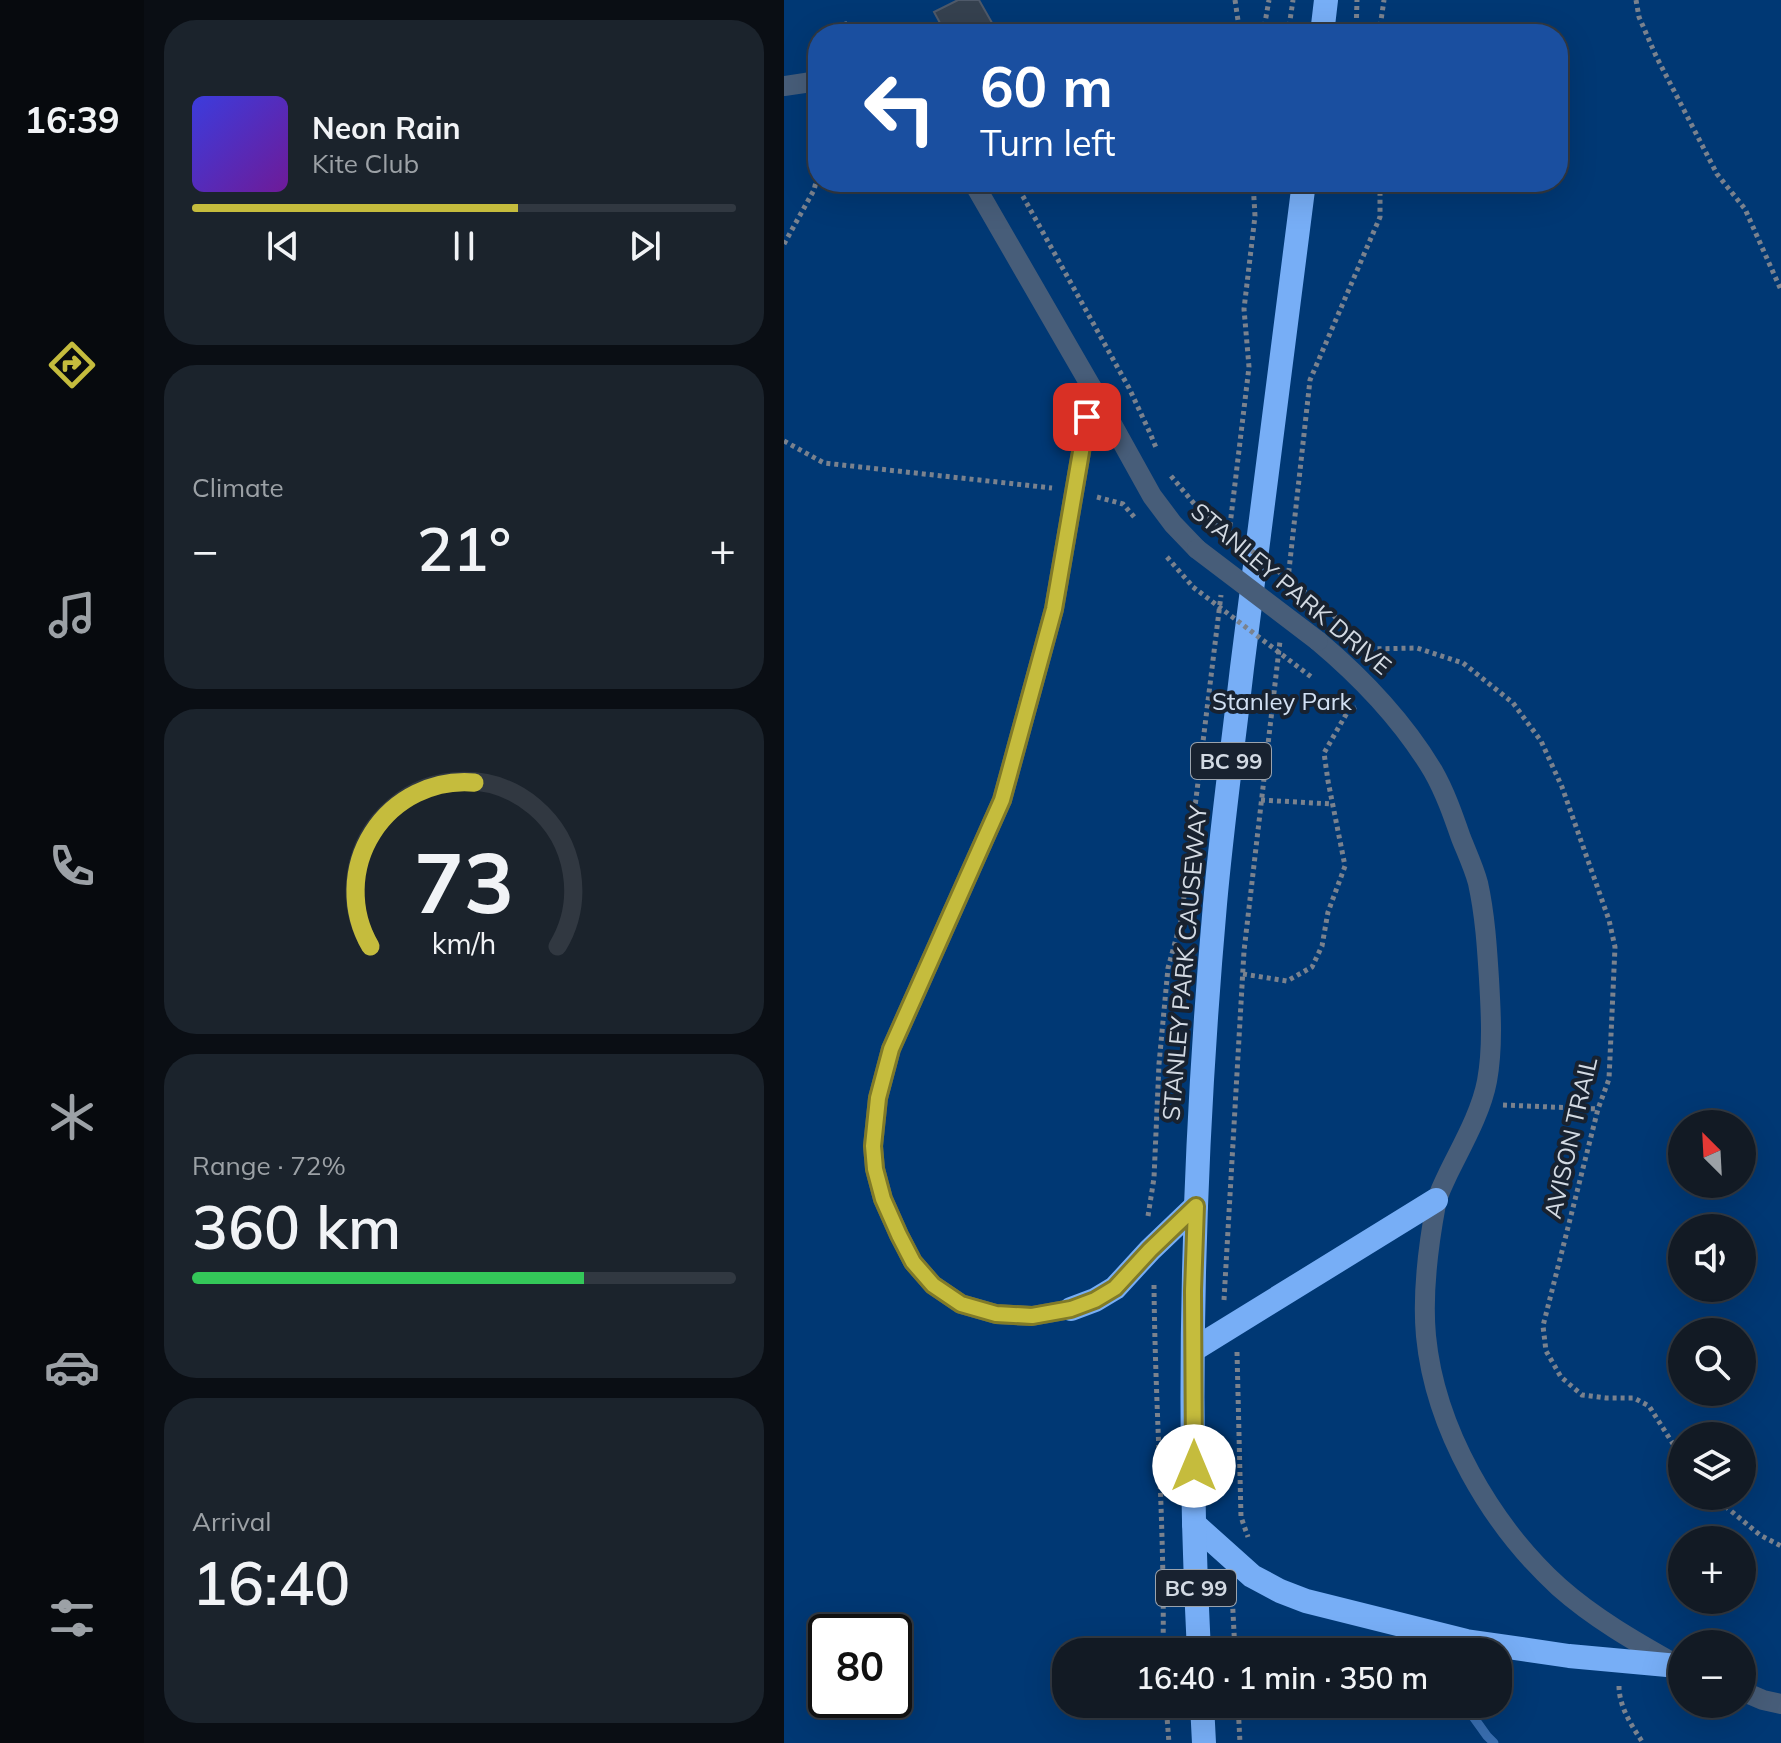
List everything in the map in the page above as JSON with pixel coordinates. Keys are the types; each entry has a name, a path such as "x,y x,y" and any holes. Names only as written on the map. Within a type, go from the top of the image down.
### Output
{"highway":[{"path":"1323,24 1326,0"},
{"name":"STANLEY PARK CAUSEWAY","path":"1198,1638 1193,1350 1196,1206 1206,1019 1223,826 1303,192"},
{"path":"1193,1350 1436,1200"},
{"path":"1071,1309 1115,1288 1196,1206"},
{"path":"1194,1524 1252,1576 1306,1601 1466,1641 1569,1656 1668,1665"},
{"path":"1203,1718 1204,1743"}],"street":[{"path":"784,86 808,82"},
{"name":"STANLEY PARK DRIVE","path":"979,192 1152,496 1173,524 1197,549 1350,668 1378,697 1433,771 1446,797 1477,880 1486,927 1492,1026 1487,1082 1480,1104 1436,1200 1424,1296 1431,1367 1444,1413 1461,1454 1488,1502 1523,1549 1560,1588 1623,1635 1668,1659"},
{"path":"1071,1309 1032,1316 996,1314 961,1304 933,1285 913,1262 883,1199 873,1146 878,1098 891,1049 1002,800 1054,609 1092,388"},
{"path":"1756,1696 1781,1704"}],"path":[{"path":"1235,0 1239,24"},
{"path":"1265,24 1269,0"},
{"path":"1289,24 1293,0"},
{"path":"1356,24 1357,0"},
{"path":"1380,24 1384,0"},
{"path":"1636,0 1639,17 1656,56 1717,174 1745,209 1781,290"},
{"path":"784,244 813,192"},
{"path":"1021,192 1129,388 1160,459"},
{"path":"1227,550 1249,367 1244,309 1255,216 1254,192"},
{"path":"1287,588 1310,380 1380,217 1380,192"},
{"path":"784,441 824,463 1075,491 1123,504 1143,527"},
{"name":"AVISON TRAIL","path":"1169,472 1201,512 1322,605 1370,649 1417,648 1463,663 1513,703 1541,741 1562,787 1609,920 1615,947 1609,1079 1598,1109 1543,1326 1546,1351 1561,1377 1582,1395 1634,1398 1649,1406 1668,1436"},
{"path":"1163,551 1193,587 1314,679"},
{"path":"1148,1218 1154,1178 1159,1064 1168,968 1181,921 1223,580"},
{"path":"1228,1312 1224,1299 1243,974 1281,635"},
{"path":"1243,974 1287,981 1312,967 1322,946 1328,912 1345,866 1324,753 1348,711 1378,697"},
{"path":"1261,800 1332,804"},
{"path":"1480,1104 1598,1109"},
{"path":"1154,1271 1155,1375 1164,1573 1163,1638"},
{"path":"1237,1339 1241,1517 1248,1536 1247,1547"},
{"path":"1730,1510 1760,1535 1781,1546"},
{"path":"1232,1582 1234,1638"},
{"path":"1619,1680 1619,1693 1629,1722 1643,1743"},
{"path":"1167,1718 1169,1743"},
{"path":"1239,1718 1240,1743"}],"green space":[{"name":"Stanley Park","path":"784,0 1781,0 1781,1743 784,1743"}],"building":[{"path":"958,0 979,0 993,24 941,24 934,12"}],"waterway":[{"path":"1474,1718 1494,1743"}],"route":[{"path":"1087,417 1054,609 1002,800 891,1049 878,1098 873,1146 875,1169 883,1199 913,1262 933,1285 961,1304 996,1314 1032,1316 1071,1309 1095,1300 1115,1288 1196,1206 1194,1466"}]}
